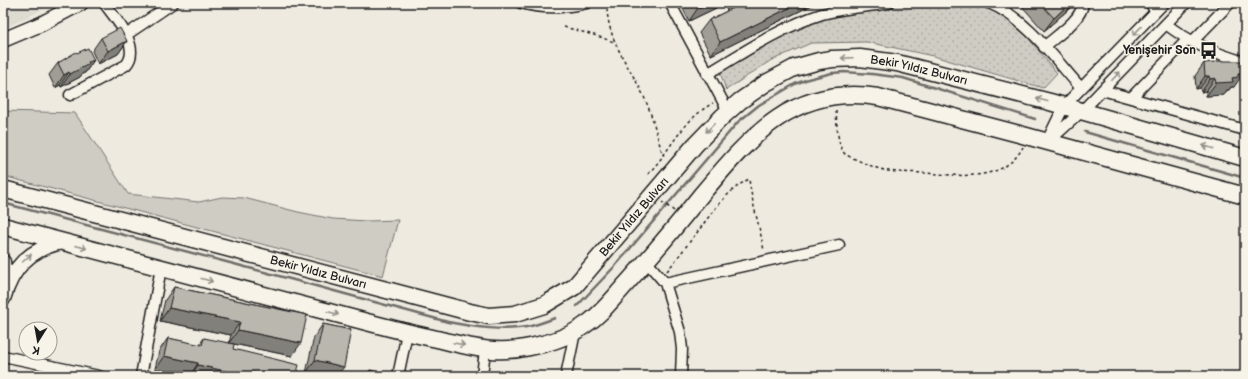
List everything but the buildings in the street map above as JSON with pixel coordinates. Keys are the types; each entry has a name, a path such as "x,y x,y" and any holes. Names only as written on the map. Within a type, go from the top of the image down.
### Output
{"main road":[{"name":"Bekir Yıldız Bulvarı","path":"3,189 489,316 521,313 544,305 574,287 695,145 725,105 794,68 819,60 872,58 891,62 1064,106 1245,158"},
{"path":"3,226 407,333 485,350 508,350 527,348 554,340 575,332 594,319 646,261 744,146 782,115 814,100 825,97 846,94 878,96 1245,196"}],"street":[{"path":"3,40 41,24 81,3"},
{"path":"70,95 126,65 130,60 132,52 126,36 104,3"},
{"path":"126,36 173,3"},
{"path":"522,3 574,6 586,3"},
{"path":"670,3 725,105"},
{"path":"707,74 780,32 808,19 839,10 889,3"},
{"path":"989,3 1000,8 1018,20 1081,88"},
{"path":"1044,47 1077,18 1082,10 1082,3"},
{"path":"1048,142 1064,106 1153,7 1164,3"},
{"path":"1048,142 1082,111 1186,3"},
{"path":"1131,98 1230,3"},
{"path":"1166,24 1190,41 1222,56 1245,62"},
{"path":"1102,90 1245,130"},
{"path":"4,295 14,273 24,261 39,250 62,242"},
{"path":"663,281 839,245"},
{"path":"646,261 663,281 682,340 680,376"},
{"path":"3,262 4,295"},
{"path":"142,376 161,268"},
{"path":"566,376 575,332"},
{"path":"398,376 407,333"},
{"path":"482,376 485,350"},
{"path":"3,356 99,376"}],"path":[{"path":"607,3 608,23 614,42 646,101 664,155"},
{"path":"564,27 614,42"},
{"path":"648,174 664,155 672,141 691,119 701,111 725,105"},
{"path":"836,111 840,145 843,152 846,155 884,170 961,176 994,172 1004,168 1014,160 1022,149 1028,136"},
{"path":"663,281 722,201 737,186 749,179 766,261"},
{"path":"663,203 670,208"}],"shaded area":[{"path":"3,3 56,3 3,29"},
{"path":"880,3 982,3 1015,22 1057,73 1043,88 933,56 867,42 811,43 770,61 726,90 720,72 810,18"},
{"path":"3,111 75,113 128,194 199,202 222,197 244,198 298,212 333,219 367,221 398,220 383,276 3,176"}],"waterway":[{"path":"577,306 616,265 738,122 759,105 795,84 832,73 844,72 903,78 1035,119"},
{"path":"1085,132 1245,178"},
{"path":"3,203 448,322 479,327 511,329 531,326 555,318"}],"place":[{"name":"Yenişehir Son","path":"1209,50"}]}
